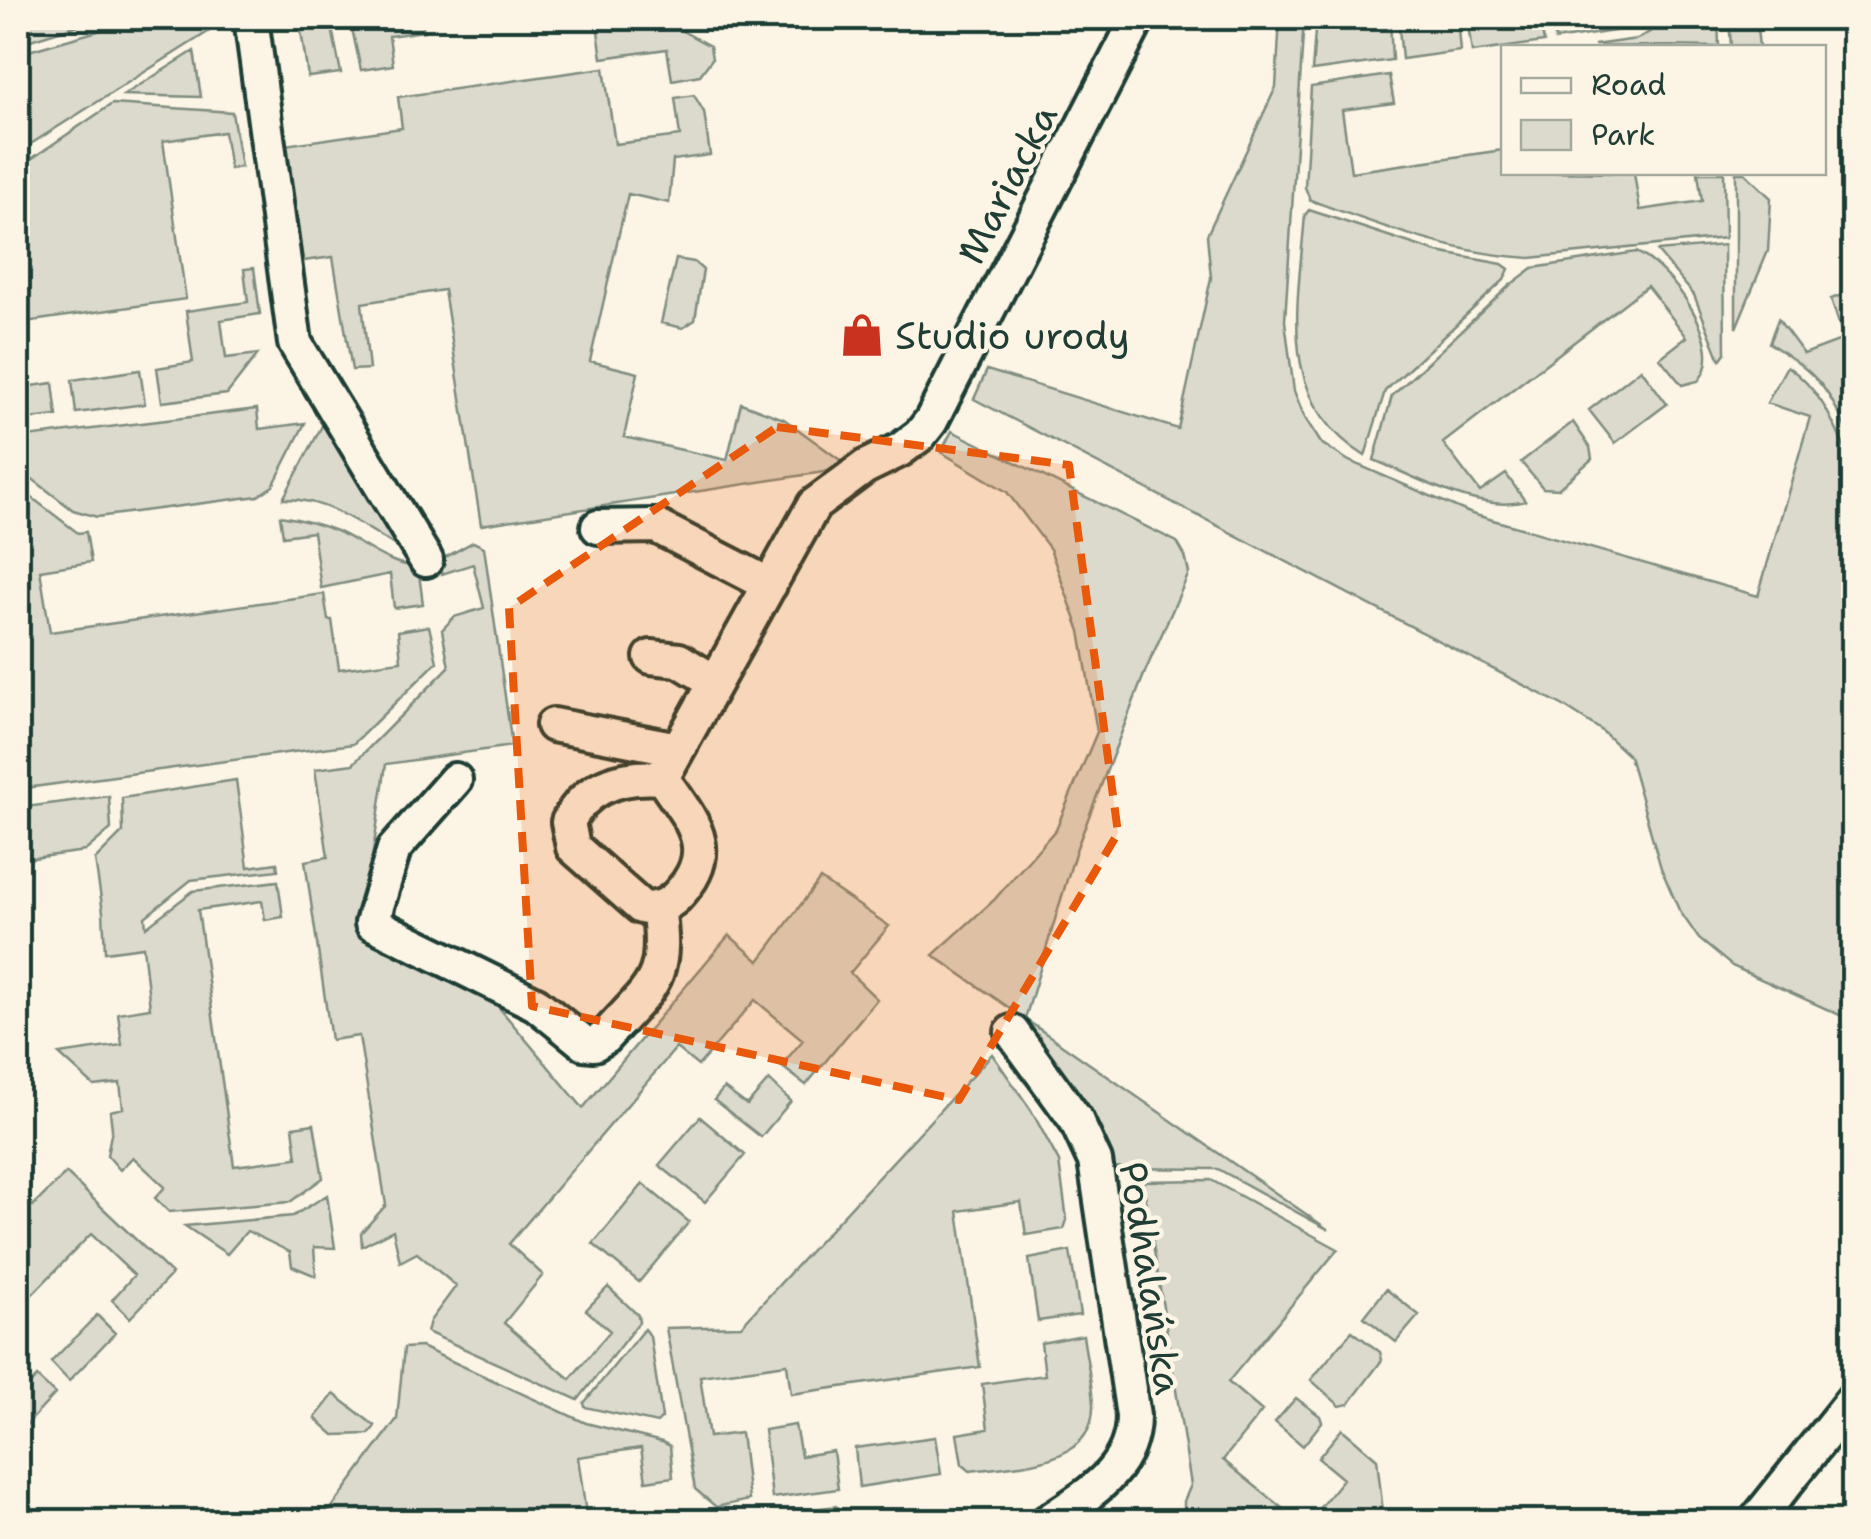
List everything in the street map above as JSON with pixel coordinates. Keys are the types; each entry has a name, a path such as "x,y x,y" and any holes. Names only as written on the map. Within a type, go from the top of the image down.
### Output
{"street":[{"path":"251,18 295,343 426,560"},
{"name":"Mariacka","path":"662,778 814,505 865,467 900,450 931,421 1138,18"},
{"path":"598,526 656,526 770,585"},
{"path":"651,656 679,660 715,682"},
{"path":"553,725 678,749"},
{"path":"624,778 662,778 697,831 700,846 692,876 670,902 658,908 641,907 573,847 568,822 579,805 607,784 624,778"},
{"path":"455,780 394,850 372,923 536,1004 584,1043 594,1044 604,1038 661,968 664,944 658,908"},
{"name":"Podhalańska","path":"1012,1032 1076,1120 1095,1160 1133,1416 1133,1438 1111,1474 1047,1522"},
{"path":"1755,1522 1854,1398"}],"highlighted area":[{"path":"777,427 1069,465 1118,833 959,1100 532,1006 509,608"}],"green space":[{"path":"25,18 101,18 21,43"},
{"path":"143,18 208,18 219,25 18,152 18,54"},
{"path":"299,18 330,18 341,73 308,77"},
{"path":"359,18 421,18 424,31 389,36 393,65 361,70 351,24"},
{"path":"596,18 658,18 710,46 712,59 700,75 672,80 667,49 602,58"},
{"path":"1280,18 1304,18 1285,321 1294,391 1321,443 1349,461 1472,514 1758,596 1810,417 1767,403 1787,366 1811,388 1828,412 1854,469 1854,923 1848,943 1853,945 1853,1021 1732,966 1699,939 1679,910 1661,868 1629,756 1601,730 1562,705 974,399 987,370 1178,429 1211,278 1207,235 1276,87"},
{"path":"1316,18 1390,18 1392,60 1312,71"},
{"path":"1398,18 1457,18 1460,51 1402,59"},
{"path":"1467,18 1540,18 1544,42 1472,52"},
{"path":"1555,18 1653,18 1627,29 1555,40"},
{"path":"1675,18 1718,18 1719,45 1594,45 1637,39"},
{"path":"1729,18 1756,18 1759,45 1731,45"},
{"path":"194,51 201,97 124,95"},
{"path":"604,68 615,144 680,136 675,98 694,95 704,112 710,155 673,160 669,203 628,194 590,361 638,373 624,437 727,460 741,403 784,419 840,460 836,470 481,525 444,290 362,303 369,369 352,370 333,257 303,261 285,145 402,128 398,97"},
{"path":"1389,75 1394,103 1342,110 1351,172 1501,150 1501,175 1634,175 1640,210 1702,201 1698,175 1724,175 1725,238 1530,258 1473,251 1418,237 1310,200 1305,187 1311,87"},
{"path":"112,104 232,112 241,167 230,169 224,132 163,141 186,299 18,323 18,168"},
{"path":"1736,175 1747,175 1771,198 1768,251 1736,328"},
{"path":"1309,210 1437,252 1502,264 1509,269 1504,280 1385,391 1365,456 1336,433 1317,408 1305,379 1297,316 1305,215"},
{"path":"1724,245 1725,353 1720,360 1694,295 1657,251"},
{"path":"1636,252 1665,273 1692,309 1707,348 1706,366 1698,381 1682,385 1660,358 1687,337 1647,286 1443,443 1480,492 1506,474 1525,501 1507,504 1469,498 1374,460 1392,396 1509,286 1533,268"},
{"path":"676,259 694,262 703,270 695,320 683,328 661,323"},
{"path":"254,268 260,314 221,320 226,358 258,354 227,394 162,402 157,368 193,362 186,311 248,302 244,269"},
{"path":"1854,291 1853,445 1822,385 1769,343 1778,319 1804,354 1844,339 1831,299"},
{"path":"1641,369 1667,404 1615,443 1589,410"},
{"path":"140,370 145,404 76,413 72,380"},
{"path":"53,383 57,416 18,420 18,388"},
{"path":"257,409 259,429 305,423 273,486 258,496 97,517 73,510 18,468 18,438"},
{"path":"1573,422 1590,447 1592,459 1558,489 1543,488 1521,462"},
{"path":"323,424 403,551 331,509 283,499"},
{"path":"952,431 1177,542 1189,573 1145,672 1076,850 1025,1019 1329,1230 1218,1169 1111,1168 1061,1073 1019,1025 1024,1018 933,955 994,900 1056,829 1097,732 1080,631 1050,549 1007,492 941,452"},
{"path":"18,487 78,533 86,532 91,562 40,570 50,632 324,594 339,669 401,661 398,631 429,626 437,662 353,744 18,789"},
{"path":"280,516 329,528 386,558 418,566 423,604 394,608 390,574 321,588 313,532 283,536"},
{"path":"473,542 484,547 512,746 386,764 361,933 486,992 583,1108 729,935 759,961 820,879 889,926 850,973 877,999 806,1085 781,1066 803,1040 755,1000 698,1066 676,1048 509,1244 543,1275 504,1323 570,1379 610,1331 586,1310 608,1287 638,1315 639,1322 578,1400 427,1332 430,1321 456,1286 417,1253 400,1262 393,1230 362,1246 361,1233 386,1205 359,1036 331,1040 305,861 328,857 315,769 353,764 449,667 442,630 454,617 484,608 473,564 442,574 439,561"},
{"path":"236,780 248,867 277,863 278,870 191,880 145,917 146,927 193,891 278,881 283,917 265,920 262,901 198,910 234,1166 297,1158 293,1127 314,1124 323,1178 290,1202 169,1212 155,1198 165,1187 133,1157 120,1170 107,1155 112,1129 110,1111 123,1108 120,1083 94,1086 59,1054 122,1045 118,1013 150,1008 143,947 105,952 95,860 123,832 122,798"},
{"path":"109,796 111,829 85,851 18,860 18,808"},
{"path":"992,1054 1031,1110 1059,1162 1067,1220 1064,1229 1026,1235 1021,1202 958,1211 980,1367 791,1394 787,1364 700,1376 709,1437 741,1433 749,1500 716,1507 695,1489 666,1328 741,1326"},
{"path":"769,1080 791,1101 761,1137 714,1100 724,1088 747,1105"},
{"path":"700,1117 745,1155 705,1202 659,1165"},
{"path":"66,1173 172,1274 130,1318 112,1300 134,1275 91,1234 18,1309 18,1190 33,1206"},
{"path":"1211,1180 1338,1249 1228,1382 1262,1411 1223,1460 1298,1521 1184,1521 1184,1501 1191,1485 1143,1181"},
{"path":"643,1184 689,1222 639,1282 593,1244"},
{"path":"327,1195 335,1248 314,1247 316,1276 292,1266 290,1252 247,1231 227,1254 185,1226 293,1216"},
{"path":"1070,1251 1080,1315 1038,1321 1029,1259"},
{"path":"1386,1289 1419,1315 1396,1342 1364,1317"},
{"path":"97,1315 115,1333 69,1381 51,1362"},
{"path":"644,1329 650,1336 662,1418 657,1423 585,1407 584,1403"},
{"path":"1352,1331 1380,1352 1382,1360 1349,1404 1340,1406 1311,1380"},
{"path":"1083,1335 1093,1405 1090,1425 1081,1441 1066,1452 1028,1464 970,1471 962,1464 957,1434 988,1429 982,1384 1045,1375 1041,1343"},
{"path":"421,1347 586,1423 670,1446 673,1477 646,1481 641,1448 578,1457 587,1521 322,1521 397,1419 404,1348"},
{"path":"37,1377 55,1394 18,1434 18,1397"},
{"path":"334,1394 375,1426 369,1434 334,1435 315,1418"},
{"path":"1296,1398 1320,1416 1322,1422 1303,1446 1275,1422"},
{"path":"795,1425 801,1456 833,1451 838,1489 772,1498 764,1430"},
{"path":"1342,1429 1377,1459 1384,1521 1309,1521 1343,1479 1318,1458"},
{"path":"935,1437 941,1474 859,1487 855,1448"},
{"path":"836,1506 843,1521 722,1521"}],"place":[{"name":"Studio urody","path":"862,335"}]}
